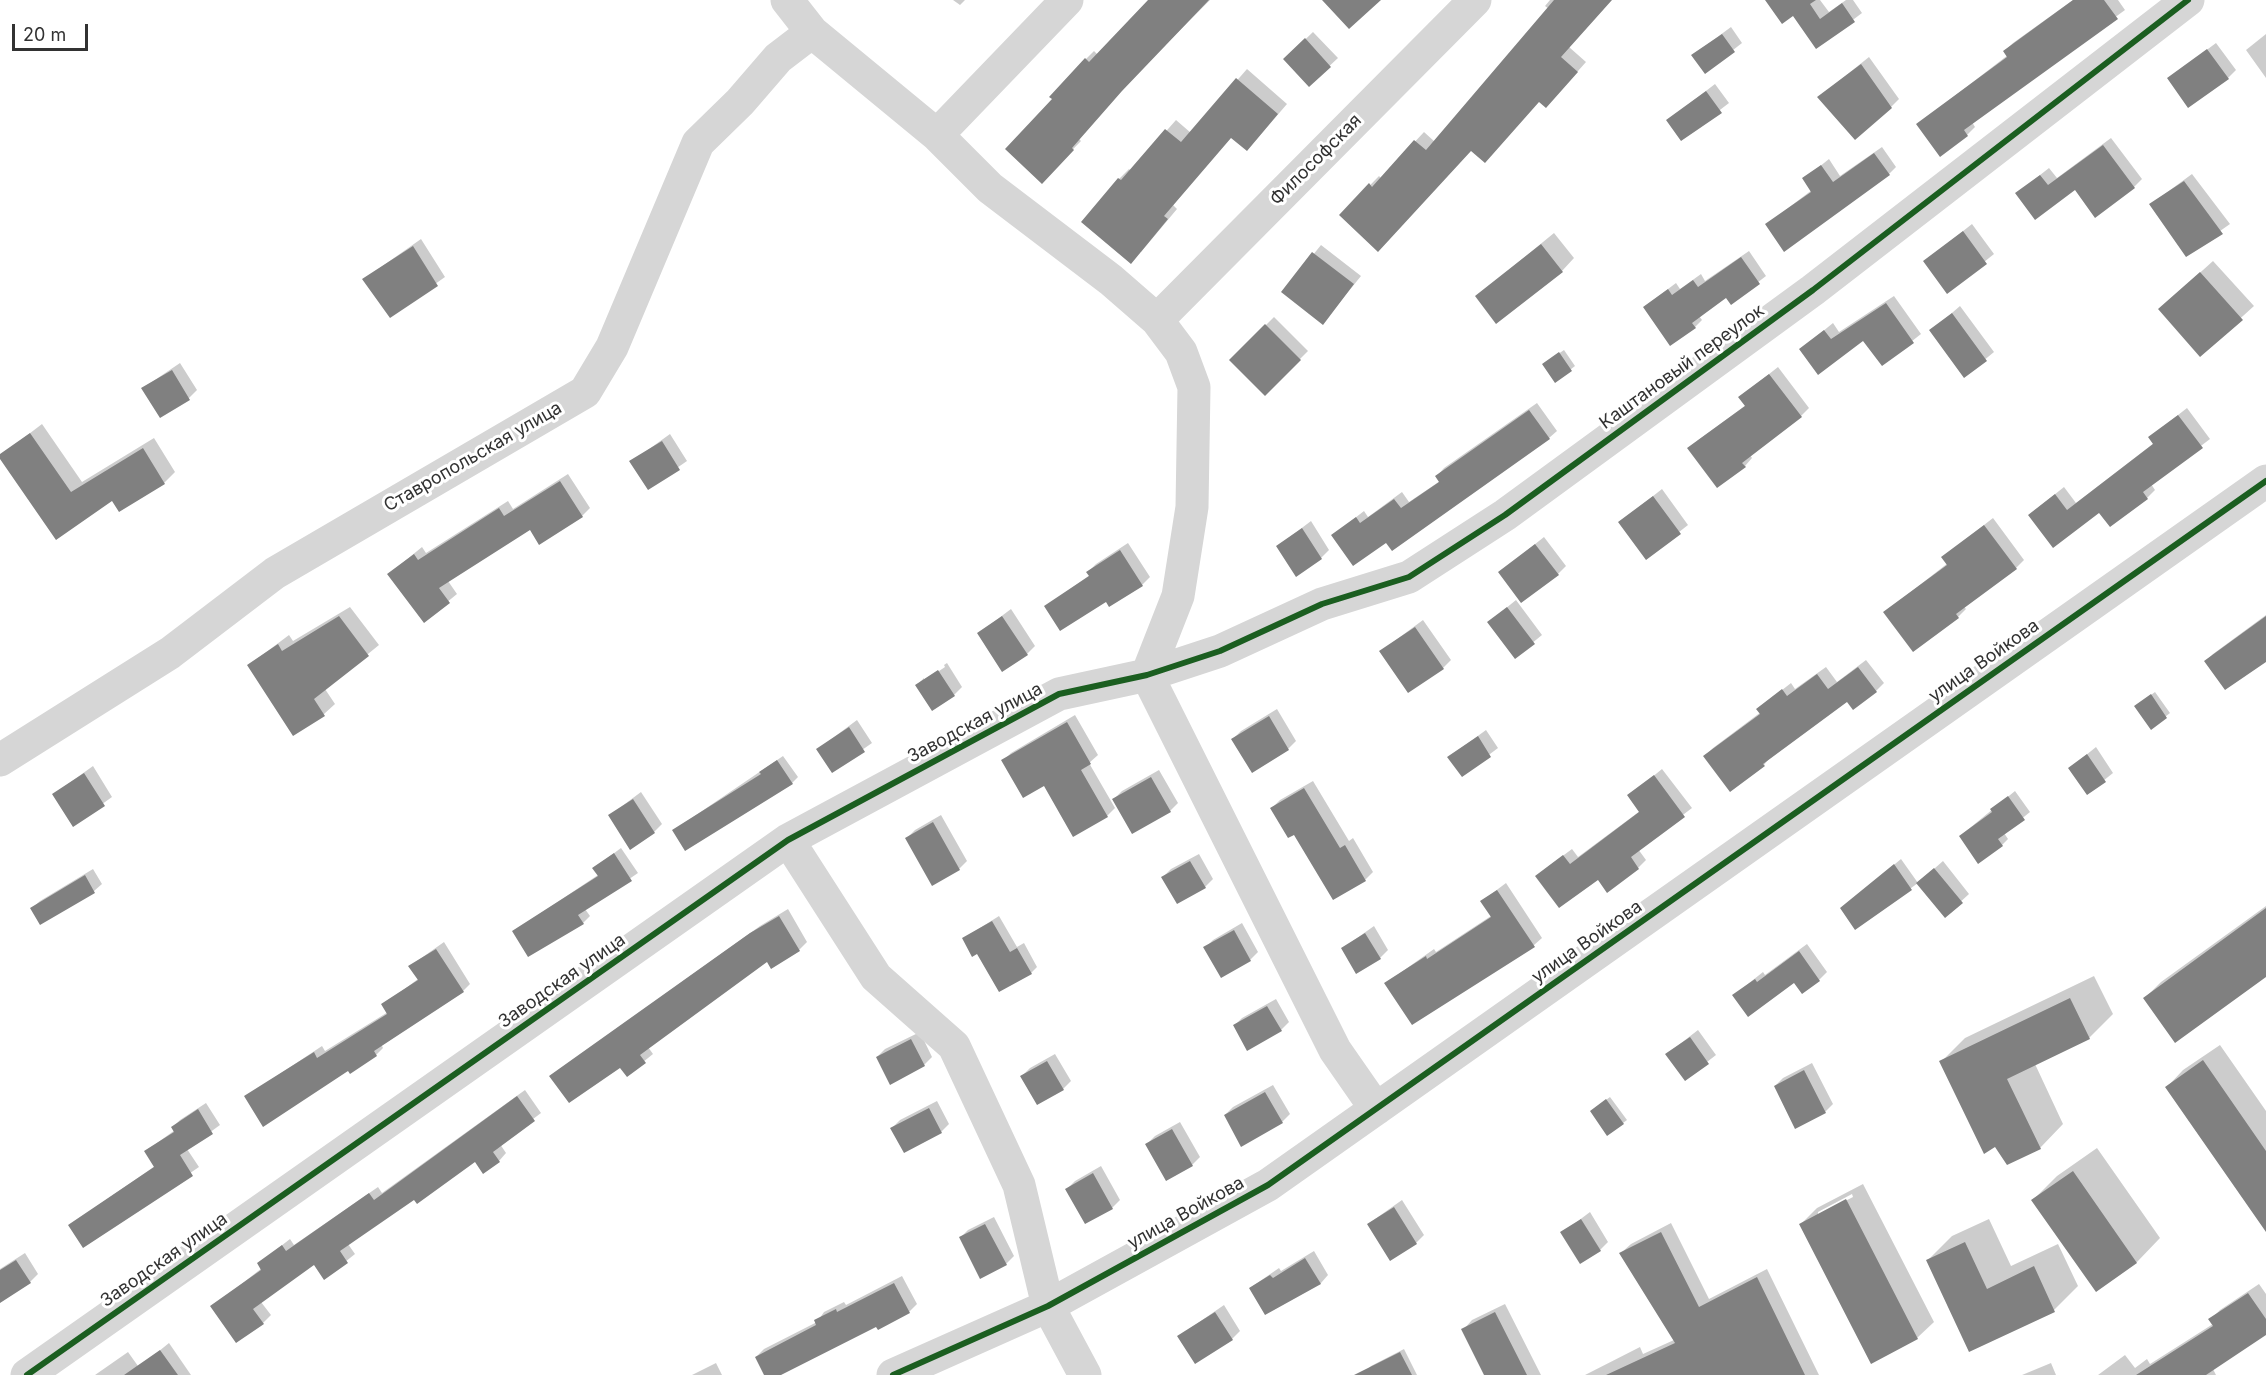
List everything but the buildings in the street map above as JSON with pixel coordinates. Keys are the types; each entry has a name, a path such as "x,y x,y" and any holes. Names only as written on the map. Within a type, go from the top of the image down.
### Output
{"street":[{"path":"786,0 812,32 938,135 990,188 1111,280 1157,320 1181,352 1194,387 1192,507 1178,596 1147,675 1335,1050 1376,1109"},
{"path":"938,135 1067,0"},
{"name":"Философская","path":"1157,320 1475,0"},
{"name":"Каштановый переулок","path":"1147,675 1220,651 1322,604 1409,577 1495,522 1813,290 2188,0"},
{"name":"Ставропольская улица","path":"0,760 170,653 275,573 585,392 612,347 698,143 740,102 778,58 812,32"},
{"name":"улица Войкова","path":"894,1375 1048,1306 1268,1185 2266,481"},
{"name":"Заводская улица","path":"27,1375 788,840 1059,694 1147,675"},
{"path":"788,840 876,977 954,1046 1019,1185 1048,1306 1085,1375"}],"cycle path":[{"path":"27,1375 788,840 1059,694 1147,675 1220,651 1322,604 1409,577 1505,515 1813,290 2188,0"},
{"path":"893,1375 1048,1306 1268,1185 2266,481"}]}
